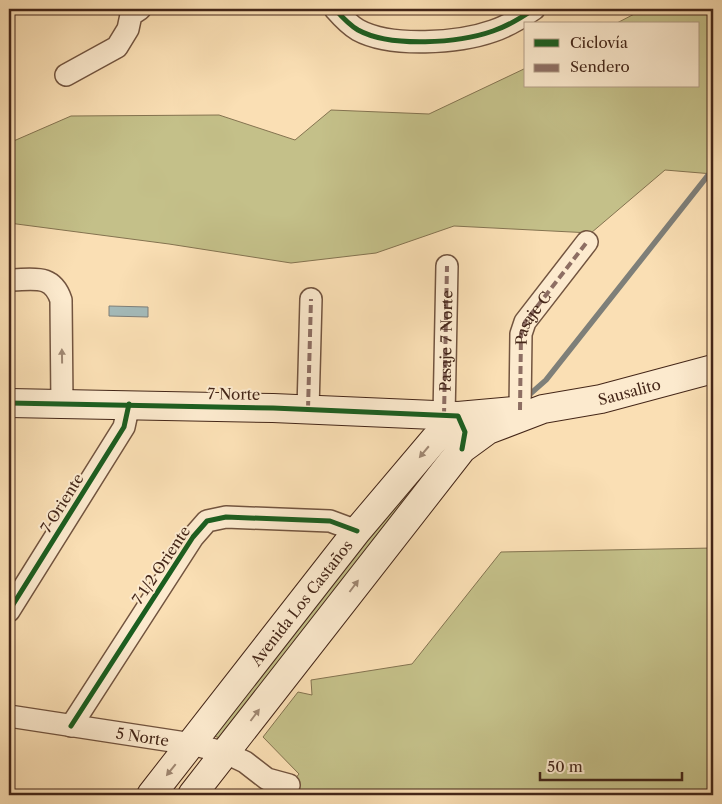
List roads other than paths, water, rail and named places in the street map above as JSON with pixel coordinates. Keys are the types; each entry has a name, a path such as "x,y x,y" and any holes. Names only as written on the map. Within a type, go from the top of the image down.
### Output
{"main road":[{"name":"Sausalito","path":"451,416 531,409 601,399 713,369"},
{"name":"7 Norte","path":"9,403 308,409 451,416"},
{"name":"Sausalito","path":"462,449 488,430 531,409"},
{"path":"451,416 464,432 462,449"},
{"name":"Avenida Los Castaños","path":"151,795 357,531 434,440 451,416"},
{"name":"Avenida Los Castaños","path":"192,795 226,754 462,449"}],"street":[{"path":"336,9 346,21 358,30 373,36 396,41 424,41 470,37 494,31 521,18 534,9"},
{"path":"66,75 117,47 128,29 132,11"},
{"name":"Pasaje C","path":"531,409 521,334 525,322 587,242"},
{"name":"Pasaje 7 Norte","path":"447,266 451,416"},
{"path":"9,280 41,280 52,283 57,288 62,300 62,405"},
{"path":"308,409 311,299"},
{"name":"7 Oriente","path":"9,611 124,427 129,404"},
{"name":"7 1/2 Oriente","path":"71,726 193,536 207,521 226,517 330,522 357,531"},
{"name":"5 Norte","path":"9,716 192,744 245,762 276,787"}],"waterway":[{"path":"529,395 546,380 713,169"}]}
